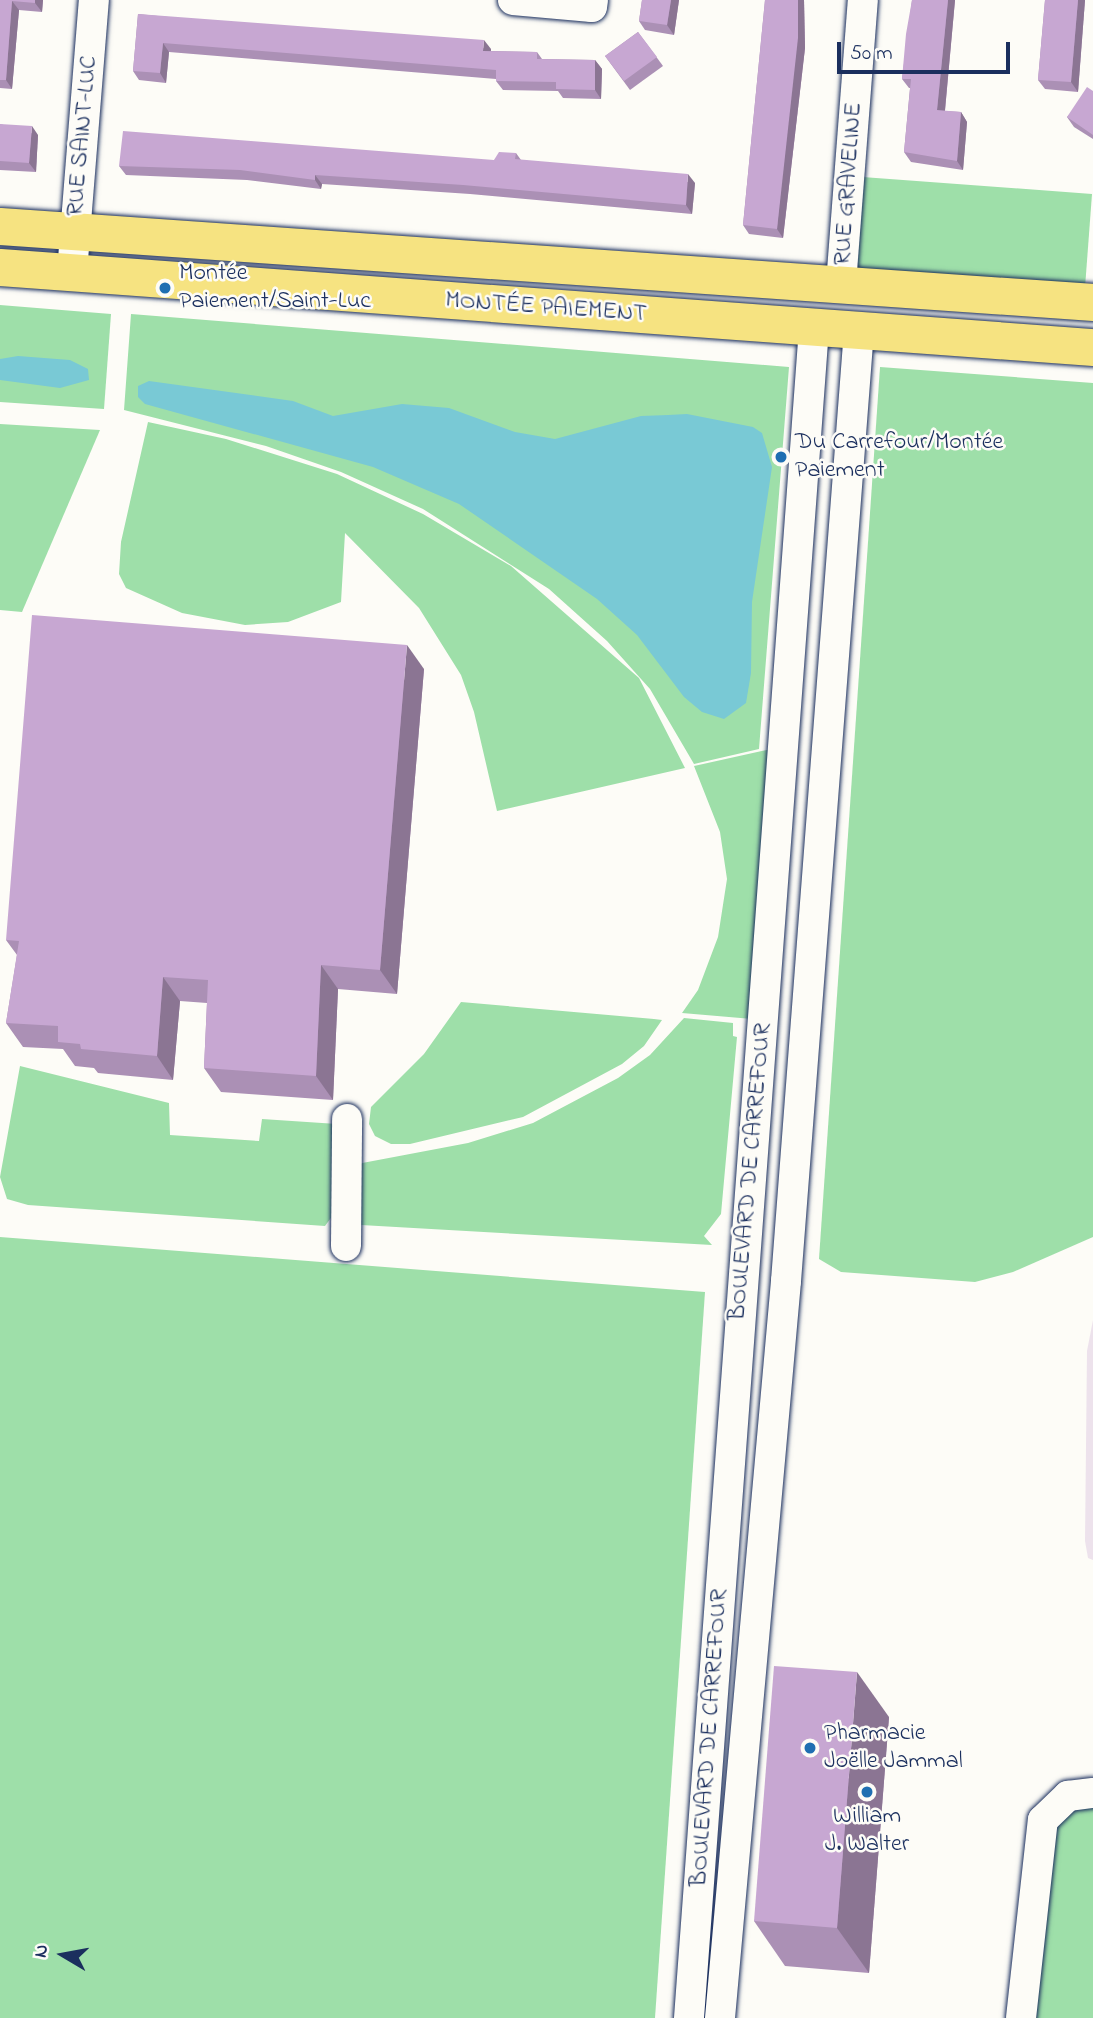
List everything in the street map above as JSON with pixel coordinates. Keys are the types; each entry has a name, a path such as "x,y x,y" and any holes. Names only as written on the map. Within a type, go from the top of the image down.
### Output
{"main road":[{"name":"MONTÉE PAIEMENT","path":"0,226 1093,302"},
{"name":"MONTÉE PAIEMENT","path":"0,267 1093,347"},
{"path":"814,326 841,284"},
{"path":"841,284 859,330"}],"street":[{"name":"RUE SAINT-LUC","path":"72,272 94,0"},
{"path":"513,0 592,7 593,0"},
{"name":"RUE GRAVELINE","path":"841,284 863,0"},
{"name":"BOULEVARD DE CARREFOUR","path":"689,2018 814,326"},
{"name":"BOULEVARD DE CARREFOUR","path":"720,2018 788,1269 859,330"},
{"path":"346,1246 347,1119"},
{"path":"1021,2018 1043,1820 1068,1796 1093,1793"}],"shaded area":[{"path":"1093,1320 1093,1560 1088,1558 1085,1541 1087,1351"}],"green space":[{"path":"849,176 1092,194 1084,301 841,284"},
{"path":"0,305 111,314 104,409 0,402"},
{"path":"131,314 789,367 759,749 694,764 650,689 607,641 549,589 423,509 341,472 266,446 124,410"},
{"path":"880,367 1093,383 1093,1237 1013,1272 975,1282 841,1272 819,1259"},
{"path":"148,422 226,439 337,474 423,514 511,566 639,678 685,768 497,811 474,712 461,675 419,608 345,533 341,602 288,622 245,625 182,613 126,588 119,574 121,542"},
{"path":"0,424 100,430 22,612 0,610"},
{"path":"785,746 764,1020 682,1013 698,990 718,937 727,879 720,832 694,766"},
{"path":"461,1002 662,1020 644,1046 622,1064 523,1117 410,1144 391,1144 375,1136 369,1124 371,1107 424,1054"},
{"path":"684,1018 733,1023 733,1036 737,1037 721,1214 704,1236 712,1245 361,1225 357,1164 468,1143 533,1123 618,1078 650,1055"},
{"path":"20,1066 169,1103 170,1135 259,1141 262,1119 337,1124 336,1211 325,1226 28,1205 7,1199 0,1177"},
{"path":"0,1237 705,1292 655,2018 0,2018"},
{"path":"1093,1793 1093,2018 1020,2018 1039,1836"}],"water":[{"path":"18,356 70,360 88,369 89,380 60,388 0,380 0,359"},
{"path":"149,381 293,401 333,416 402,404 449,408 515,432 555,439 641,416 687,414 753,427 762,433 772,467 752,602 751,673 746,703 724,719 702,712 684,697 637,635 597,599 459,504 373,467 145,404 138,397 138,386"}],"building":[{"path":"0,0 35,0 35,3 12,1 6,80 0,80"},
{"path":"642,0 671,0 667,25 639,21"},
{"path":"765,0 798,0 798,38 777,229 743,225"},
{"path":"912,0 948,0 937,110 961,112 957,161 904,152 911,79 902,79"},
{"path":"1045,0 1078,0 1071,82 1038,80"},
{"path":"138,14 484,40 483,51 537,52 537,59 595,60 595,90 556,89 556,82 496,81 496,70 163,43 160,73 133,71"},
{"path":"638,32 657,57 624,81 605,56"},
{"path":"1087,87 1093,91 1093,135 1067,117"},
{"path":"0,124 32,126 29,163 0,161"},
{"path":"123,131 494,160 499,152 516,153 515,159 688,174 686,205 463,185 315,175 315,180 240,170 119,166"},
{"path":"32,615 407,645 380,970 321,965 316,1076 204,1068 208,980 163,977 157,1056 81,1049 80,1044 58,1042 58,1026 6,1023 19,941 6,940"},
{"path":"774,1666 857,1672 837,1928 754,1921"}],"place":[{"name":"Montée Paiement/Saint-Luc","path":"165,288"},
{"name":"Du Carrefour/Montée Paiement","path":"781,457"},
{"name":"Pharmacie Joëlle Jammal","path":"810,1748"},
{"name":"William J. Walter","path":"867,1792"}]}
